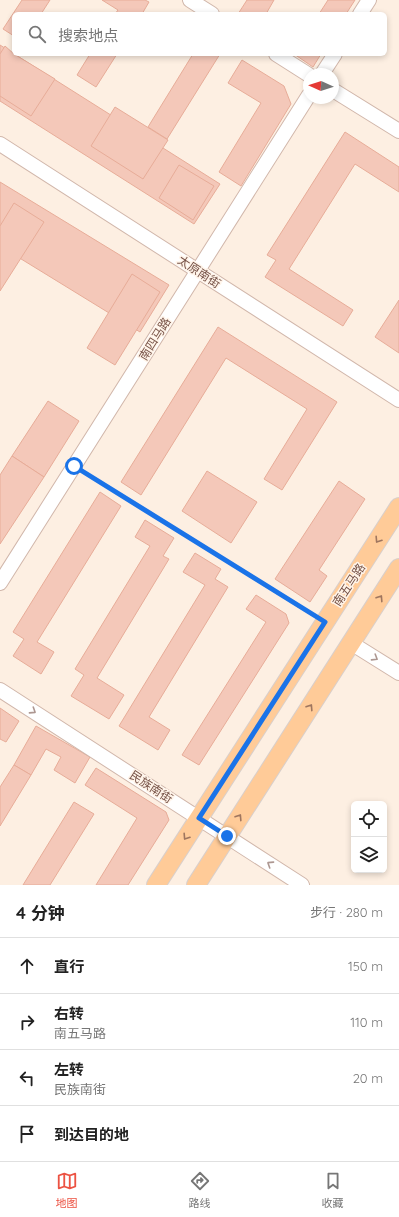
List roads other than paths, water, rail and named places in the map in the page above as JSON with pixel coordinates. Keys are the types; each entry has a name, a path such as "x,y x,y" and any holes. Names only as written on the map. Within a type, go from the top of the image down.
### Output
{"main road":[{"name":"南五马路","path":"156,885 399,507"},
{"path":"196,885 399,568"}],"street":[{"path":"190,0 209,12"},
{"path":"361,12 369,0"},
{"path":"279,56 303,71"},
{"path":"326,68 334,56"},
{"path":"339,94 399,131"},
{"name":"南四马路","path":"0,583 303,104"},
{"name":"太原南街","path":"0,144 399,400"},
{"path":"351,643 399,673"},
{"name":"民族南街","path":"0,690 302,885"}]}
